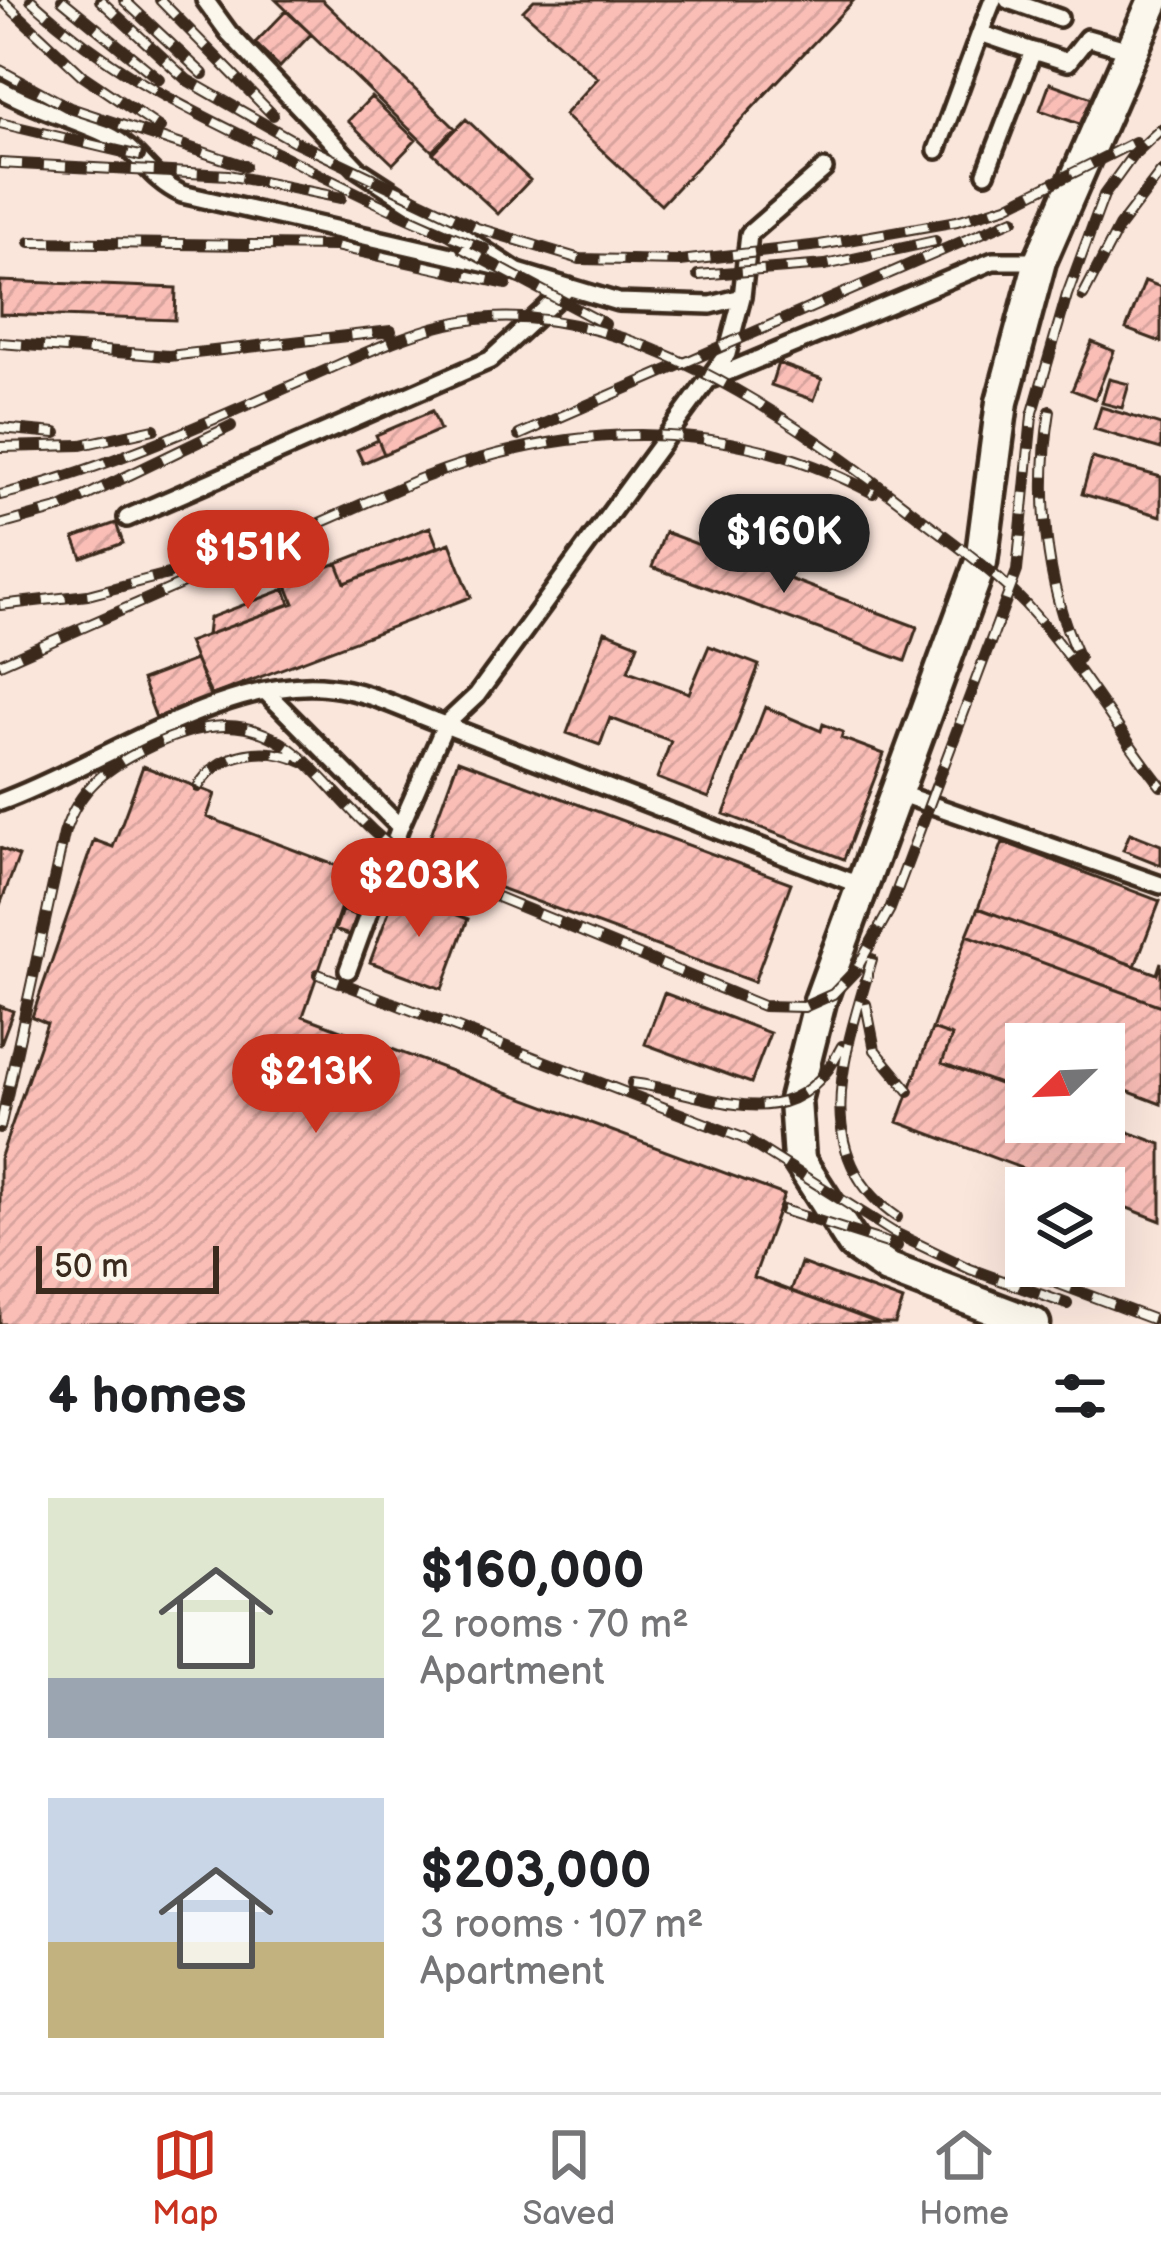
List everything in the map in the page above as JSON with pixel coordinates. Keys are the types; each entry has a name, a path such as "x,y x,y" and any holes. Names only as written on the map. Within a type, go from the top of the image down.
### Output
{"street":[{"path":"1034,1324 887,1268 853,1244 799,1160 797,1078 895,792 981,562 1002,402 1040,261 1154,0"}],"lane":[{"path":"206,0 229,33 358,169 518,272"},
{"path":"937,150 993,0"},
{"path":"1008,0 1059,18"},
{"path":"980,33 1068,62 1087,38 1133,51"},
{"path":"986,173 1034,51"},
{"path":"0,89 60,119 108,135 138,156 152,180 182,194 518,272 618,302 711,305 742,297"},
{"path":"348,970 400,826 445,725 477,695 733,343 748,234 824,169"},
{"path":"710,379 993,262 1040,261"},
{"path":"127,518 490,360 569,287"},
{"path":"0,802 148,732 267,693 339,688 862,886"},
{"path":"267,693 400,826"},
{"path":"895,792 1161,886"}],"building":[{"path":"276,0 322,0 455,128 432,151"},
{"path":"534,0 854,0 661,205 564,115 598,78 523,11"},
{"path":"286,11 311,34 280,67 255,43"},
{"path":"1050,83 1092,98 1082,125 1040,110"},
{"path":"371,97 416,140 393,164 348,121"},
{"path":"466,119 530,180 498,214 433,153"},
{"path":"0,281 176,288 175,320 0,314"},
{"path":"1145,281 1161,287 1161,342 1126,329"},
{"path":"1092,342 1114,351 1095,399 1072,390"},
{"path":"778,363 822,379 814,400 771,385"},
{"path":"1109,379 1129,384 1122,408 1102,403"},
{"path":"1101,407 1161,425 1161,449 1094,429"},
{"path":"432,411 440,430 384,454 376,435"},
{"path":"378,440 384,454 363,463 357,450"},
{"path":"1092,458 1161,477 1161,516 1082,494"},
{"path":"116,523 123,543 82,558 74,538"},
{"path":"430,527 438,548 345,583 337,563"},
{"path":"665,532 917,627 905,661 652,567"},
{"path":"450,543 471,597 210,696 188,642 294,603 286,583 337,563 345,583"},
{"path":"285,589 290,604 207,635 209,618"},
{"path":"605,631 638,644 628,671 689,693 709,646 759,665 709,798 657,778 671,741 610,718 600,745 567,733"},
{"path":"195,660 212,697 156,718 142,680"},
{"path":"765,707 821,731 823,724 843,732 841,738 884,754 844,859 724,814"},
{"path":"458,760 791,883 754,982 422,859"},
{"path":"143,766 215,794 207,817 353,872 303,1016 784,1195 754,1277 880,1324 0,1324 0,1159 47,1023 32,1017 94,840 113,847"},
{"path":"1130,833 1161,845 1161,865 1123,850"},
{"path":"1003,842 1160,901 1135,966 978,908"},
{"path":"0,848 19,856 0,905"},
{"path":"396,892 468,919 442,989 370,962"},
{"path":"978,908 1157,974 1161,962 1161,1006 967,935"},
{"path":"342,910 357,916 349,935 335,930"},
{"path":"967,935 1161,1006 1161,1104 1125,1090 1125,1023 1005,1023 1005,1086 942,1063 952,1036 932,1029"},
{"path":"664,993 770,1033 751,1083 645,1044"},
{"path":"0,1006 13,1011 0,1046"},
{"path":"932,1029 952,1036 942,1063 1005,1086 1005,1143 1125,1143 1125,1131 1161,1144 1161,1221 1125,1207 1125,1167 1018,1167 898,1122"},
{"path":"801,1263 903,1301 895,1324 880,1324 791,1291"}],"railway":[{"path":"2,0 83,76 160,128"},
{"path":"31,0 94,51 155,90 363,196 485,249"},
{"path":"62,0 159,79"},
{"path":"100,0 187,80 294,141 477,228 580,259 680,261 820,245 957,221 1007,206 1135,142"},
{"path":"124,0 203,74"},
{"path":"160,0 273,115"},
{"path":"0,70 70,108 245,166"},
{"path":"0,123 140,156"},
{"path":"0,1128 64,834 77,804 121,762 200,729 240,727 273,737 300,757 382,839 417,864 763,1006 804,1007 833,994 856,970 890,909 1017,571 1032,416 1067,295 1104,195 1133,155 1161,129"},
{"path":"0,163 228,175 341,198"},
{"path":"1083,296 1119,227 1161,172"},
{"path":"519,435 1014,219"},
{"path":"698,275 825,265 935,241"},
{"path":"30,242 335,246 506,284"},
{"path":"462,248 605,324"},
{"path":"0,495 120,458 431,329 511,318 575,325 638,344 701,371 761,405 819,442 975,559 1044,626 1161,786"},
{"path":"0,343 169,356 391,331"},
{"path":"1050,411 1044,473 1046,536 1058,599 1079,658"},
{"path":"0,525 61,508 231,426"},
{"path":"0,428 56,433"},
{"path":"0,447 81,445 154,429"},
{"path":"0,664 417,480 532,446 647,435 705,439 762,450 873,493"},
{"path":"0,605 88,595 168,574"},
{"path":"198,787 218,765 245,754 275,754 303,762"},
{"path":"872,959 845,1063 842,1131 851,1162 868,1191 897,1217"},
{"path":"318,974 743,1138 893,1232 970,1269 1067,1304"},
{"path":"866,1004 875,1050 909,1091"},
{"path":"632,1083 722,1102 776,1104 800,1095 822,1076 842,1046"},
{"path":"783,1210 897,1246"},
{"path":"1067,1287 1152,1319"}]}
